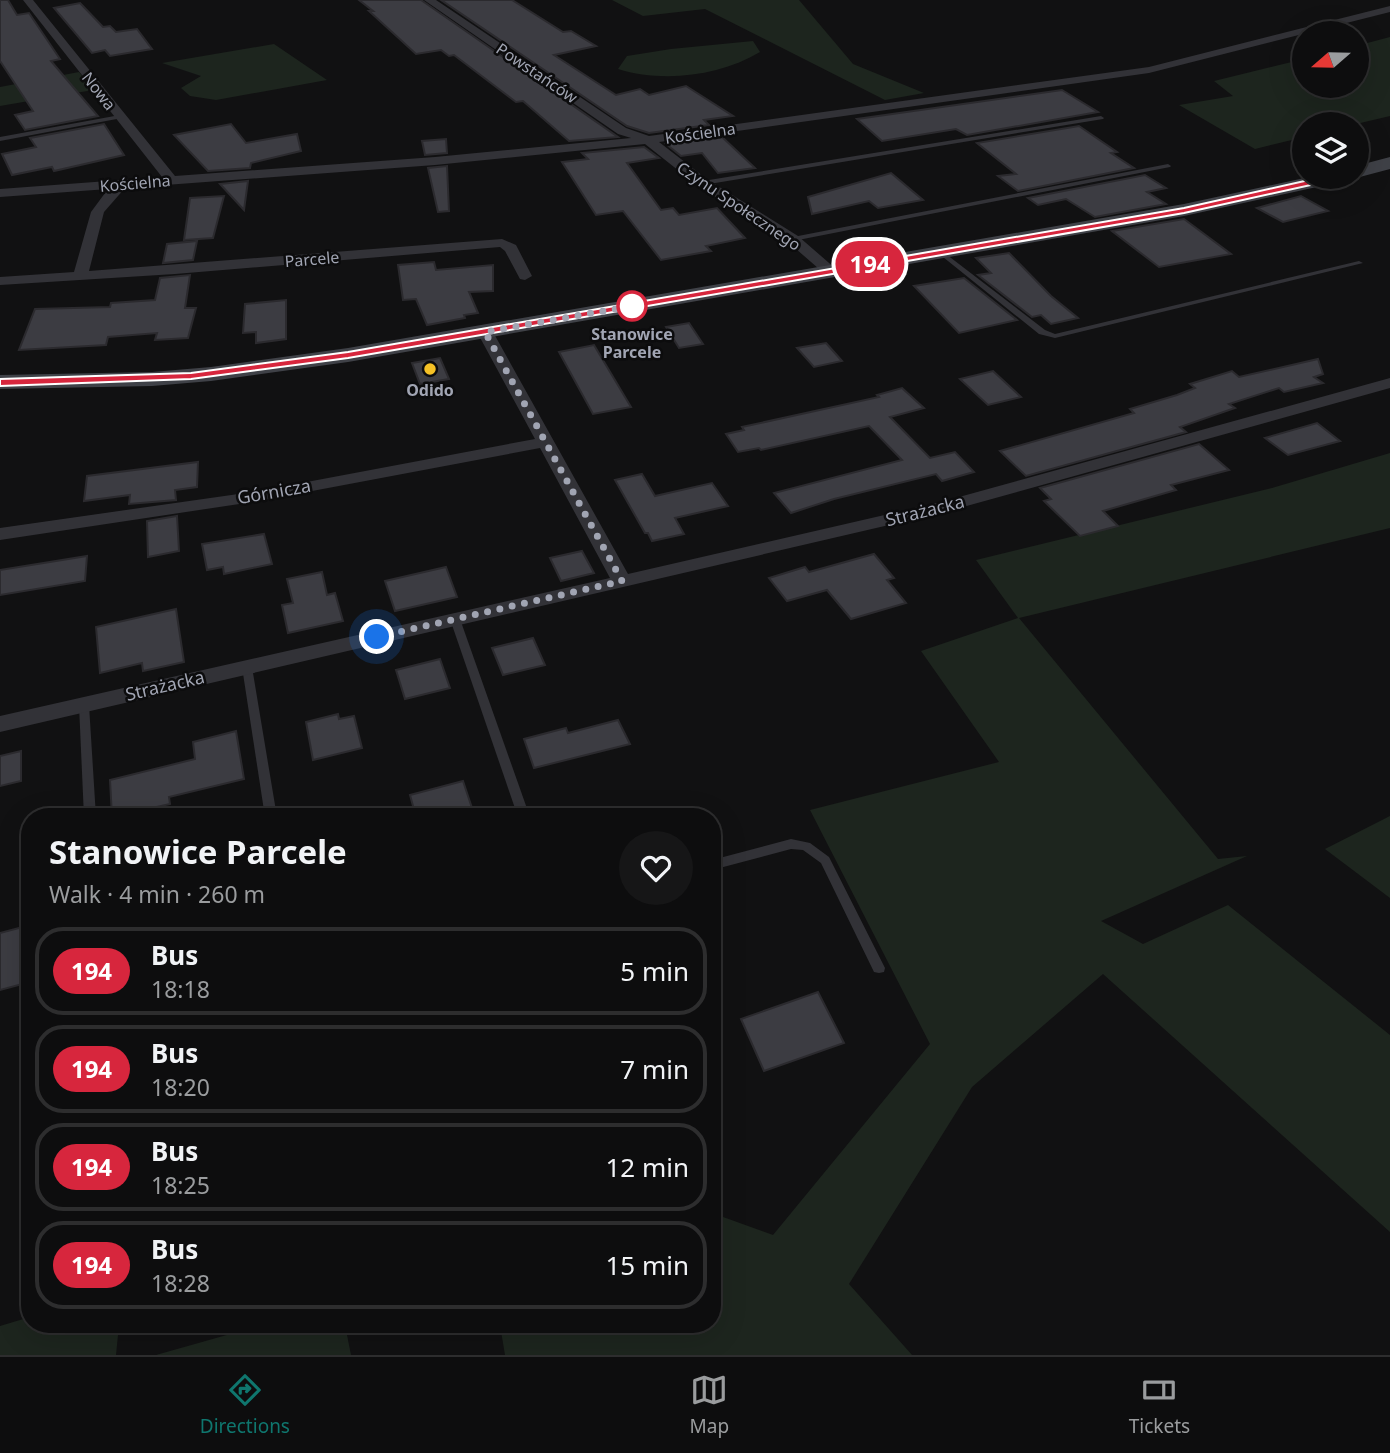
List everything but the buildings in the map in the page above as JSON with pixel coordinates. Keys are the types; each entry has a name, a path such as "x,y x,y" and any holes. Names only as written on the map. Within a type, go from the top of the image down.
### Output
{"main road":[{"path":"1369,169 1390,163"},
{"path":"0,382 139,379 211,374 348,355 1184,210 1292,186"}],"street":[{"name":"Nowa","path":"28,0 171,180"},
{"name":"Powstańców","path":"429,0 622,131 648,140"},
{"name":"Kościelna","path":"0,193 435,161 648,140 1149,70 1390,9"},
{"name":"Czynu Społecznego","path":"648,140 703,183 793,239 831,272"},
{"path":"80,276 92,240 93,222 101,205 121,184"},
{"name":"Parcele","path":"0,281 502,243 511,248 525,276"},
{"path":"485,332 622,581"},
{"name":"Strażacka","path":"0,724 945,507 1390,383"},
{"name":"Górnicza","path":"0,534 259,496 546,442"}],"lane":[{"path":"0,139 120,117"},
{"path":"703,183 1101,118"},
{"path":"793,239 1168,166"},
{"path":"940,252 1042,332 1055,336 1359,263"},
{"path":"455,620 521,808"},
{"path":"247,667 270,808"},
{"path":"84,705 90,808"},
{"path":"721,863 790,844 806,846 825,860 879,968"}],"shaded area":[{"path":"612,0 799,0 853,64 924,93 885,100 705,9 643,16"},
{"path":"1390,37 1390,116 1369,121 1369,112 1292,112 1292,140 1255,149 1179,105 1233,96 1214,81 1292,62 1292,98 1369,98 1369,43"},
{"path":"753,41 760,52 709,72 654,76 618,69 627,56"},
{"path":"274,44 327,80 216,100 190,96 181,88 201,76 162,63"},
{"path":"79,72 93,90 0,106 0,87"},
{"path":"1390,453 1390,528 1019,618 1218,859 1247,856 1101,921 1143,944 1228,905 1390,1035 1390,1232 1103,974 972,1087 849,1284 912,1355 505,1355 501,1333 721,1333 721,1216 773,1235 930,1044 810,810 999,762 921,651 1018,618 976,560 1272,488"},
{"path":"1390,816 1390,898 1325,849"},
{"path":"21,1320 21,1333 118,1333 116,1355 0,1355 0,1326"},
{"path":"234,1333 347,1333 351,1355 156,1355"}],"bus line":[{"name":"194","path":"0,382 152,379 269,367 1184,210 1292,188"}],"place":[{"name":"Stanowice Parcele","path":"632,306"},
{"name":"Odido","path":"430,369"}],"route":[{"path":"377,637 622,581 485,332 632,306"}]}
